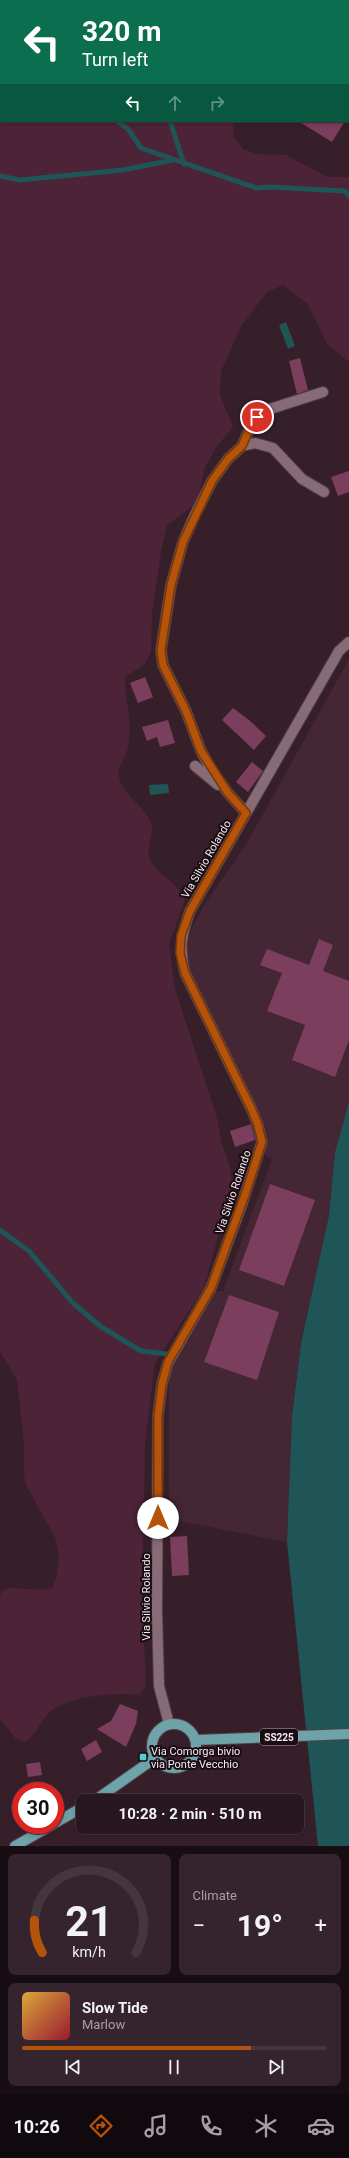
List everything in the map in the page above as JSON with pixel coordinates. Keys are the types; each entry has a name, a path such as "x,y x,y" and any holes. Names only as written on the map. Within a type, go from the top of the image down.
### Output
{"main road":[{"path":"169,1724 183,1725 193,1734 196,1740 195,1754 186,1765 180,1768 166,1767 155,1758 152,1751 154,1738 163,1727 169,1724"},
{"name":"SS225","path":"196,1740 349,1734"},
{"path":"104,1794 155,1758"},
{"path":"64,1818 76,1811"},
{"path":"15,1846 36,1834"}],"street":[{"path":"228,793 201,751 186,711 163,665 161,650 171,585 183,542 212,481 228,459 242,446 257,417 270,409 323,392"},
{"path":"242,446 255,443 273,448 302,479 324,492"},
{"name":"Via Silvio Rolando","path":"169,1724 159,1686 157,1612 158,1416 162,1384 168,1362 211,1288 242,1204 262,1142 258,1125 252,1110 185,973 180,953 181,936 190,911 246,813 339,651 349,642"},
{"path":"195,766 228,793 246,813"}],"shaded area":[{"path":"0,122 233,122 234,137 243,149 257,154 286,155 327,177 349,177 349,362 327,344 308,304 283,285 267,292 242,325 221,371 220,395 233,427 217,446 205,467 197,503 167,525 161,552 152,614 151,652 145,664 125,677 130,729 127,752 119,772 120,781 151,823 152,831 149,854 153,865 177,887 185,900 169,944 175,989 217,1118 222,1145 230,1167 232,1184 204,1288 155,1363 145,1443 142,1600 146,1686 139,1695 104,1695 78,1699 66,1703 48,1714 33,1735 25,1742 15,1738 0,1718 0,1595 3,1590 16,1588 40,1590 52,1588 56,1579 59,1558 55,1537 26,1485 24,1475 24,1443 17,1379 0,1352"},
{"path":"349,659 349,1102 335,1152 329,1215 301,1343 292,1416 287,1542 169,1519 169,1377 176,1360 215,1291 223,1291 272,1159 265,1155 268,1141 264,1124 192,975 186,950 191,930 204,905 247,843"}],"water":[{"path":"286,322 295,346 288,349 279,325"},
{"path":"168,784 169,793 150,795 149,785"},
{"path":"349,1102 349,1846 318,1846 287,1542 292,1416 301,1343 329,1215 335,1152"}],"building":[{"path":"300,122 344,122 332,142"},
{"path":"300,358 308,390 297,394 289,361"},
{"path":"349,471 349,492 338,496 331,477"},
{"path":"145,677 153,697 138,703 130,683"},
{"path":"233,708 249,720 266,736 254,750 222,720"},
{"path":"168,720 175,743 160,747 157,737 147,741 142,727"},
{"path":"252,762 263,771 248,792 236,782"},
{"path":"319,939 333,945 323,971 349,981 349,1040 335,1077 292,1060 305,1025 267,1011 282,973 260,965 267,949 309,965"},
{"path":"251,1124 255,1140 235,1147 230,1131"},
{"path":"270,1184 315,1200 284,1286 239,1270"},
{"path":"229,1295 279,1312 257,1380 204,1362"},
{"path":"187,1536 189,1575 172,1576 170,1537"},
{"path":"120,1704 138,1711 136,1724 126,1747 97,1729 111,1721"},
{"path":"96,1740 102,1752 87,1761 81,1749"},
{"path":"40,1762 42,1775 28,1777 26,1764"}],"waterway":[{"path":"118,122 128,129 141,148 256,188 270,187 345,191 349,196"},
{"path":"170,122 184,164"},
{"path":"0,176 20,180 123,170 173,160"},
{"path":"0,1230 29,1251 72,1302 100,1326 141,1351 167,1354"}],"place":[{"name":"Via Comorga bivio via Ponte Vecchio","path":"143,1757"}],"route":[{"path":"158,1518 158,1416 162,1384 168,1362 211,1288 242,1204 262,1142 258,1125 252,1110 205,1017 185,973 180,953 181,936 190,911 246,813 228,793 211,769 201,751 186,711 163,665 161,650 171,585 183,542 212,481 228,459 242,446 257,417"}]}
